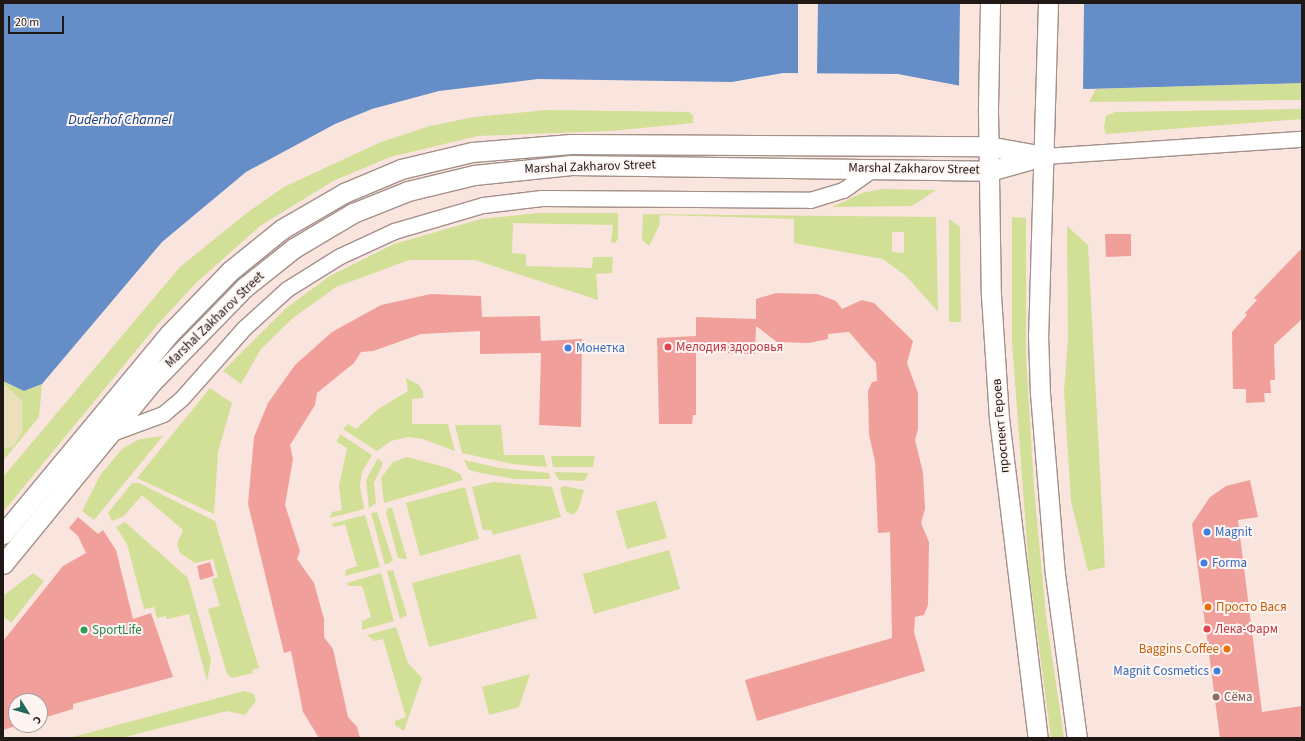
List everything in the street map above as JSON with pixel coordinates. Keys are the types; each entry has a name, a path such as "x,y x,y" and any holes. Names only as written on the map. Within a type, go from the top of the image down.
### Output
{"street":[{"name":"проспект Героев","path":"990,3 988,171 991,295 999,418 1038,738"},
{"path":"1048,3 1038,334 1040,393 1055,574 1077,738"},
{"name":"Marshal Zakharov Street","path":"3,564 109,434 184,347 245,287 294,248 353,213 408,190 474,175 571,165 874,168 988,171 1044,156 1302,139"},
{"name":"Marshal Zakharov Street","path":"3,534 169,334 230,271 289,225 344,193 401,170 472,152 571,144 988,146 1044,156"},
{"path":"109,434 163,414 181,399 244,328 287,289 340,256 394,231 484,205 542,198 810,200 843,190 874,168"}],"green space":[{"path":"1302,83 1302,100 1089,102 1096,89"},
{"path":"1302,109 1302,119 1106,134 1104,127 1106,116 1115,112"},
{"path":"547,110 689,112 693,116 693,123 611,131 478,136 390,157 333,181 260,226 196,283 158,324 3,512 3,477 180,267 248,212 284,187 381,142 430,126 474,117"},
{"path":"882,189 936,190 912,206 832,207 862,193"},
{"path":"539,213 618,213 618,239 615,243 611,242 613,225 513,223 512,253 526,254 526,266 592,268 593,257 613,257 612,273 596,274 598,300 475,260 409,260 336,287 293,318 261,349 241,384 223,371 285,309 330,276 394,244 481,219"},
{"path":"643,214 936,217 938,312 906,276 883,259 794,243 794,219 660,215 659,226 649,246 642,240","holes":["892,232 904,232 904,253 892,252"]},
{"path":"1012,217 1026,218 1026,356 1034,488 1046,616 1064,738 1051,738 1029,571 1012,342"},
{"path":"949,219 960,227 961,322 949,322"},
{"path":"1067,226 1088,245 1105,567 1088,571 1071,501 1064,391 1068,340"},
{"path":"406,378 419,385 423,392 423,398 412,399 412,424 448,424 455,451 423,439 408,437 391,441 377,451 343,429 348,424 356,429 378,409 408,391"},
{"path":"3,381 24,391 42,384 39,417 3,461"},
{"path":"210,388 232,403 218,452 214,514 137,478"},
{"path":"455,425 501,425 504,455 544,455 547,467 512,464 462,453"},
{"path":"340,434 372,455 362,472 360,485 364,509 330,518 332,512 342,510 339,486 347,448 337,442"},
{"path":"163,436 94,520 82,511 101,474 123,448 140,439"},
{"path":"551,456 595,456 593,467 553,467"},
{"path":"407,457 448,468 460,474 463,480 384,503 381,478 393,462"},
{"path":"378,458 383,463 374,483 376,503 369,508 366,480"},
{"path":"464,460 499,468 549,473 550,479 516,479 481,473 469,470"},
{"path":"554,472 589,473 584,481 559,480"},
{"path":"493,482 552,487 561,517 493,535 491,530 483,530 472,487"},
{"path":"132,483 139,483 215,521 259,668 252,670 253,673 232,678 227,674 208,609 220,606 212,579 218,577 213,559 195,563 180,553 177,544 183,530 142,495 124,516 112,521 108,513"},
{"path":"563,486 584,490 578,510 573,515 566,511 560,489"},
{"path":"465,487 479,539 420,556 406,503"},
{"path":"656,501 667,538 627,549 616,511"},
{"path":"388,508 392,508 407,559 398,558 386,513"},
{"path":"377,512 393,561 385,565 371,513"},
{"path":"365,515 380,567 345,576 346,570 357,566 345,524 335,527 331,524"},
{"path":"125,522 188,578 211,660 207,681 189,614 167,619 166,616 157,618 154,607 144,609 127,544 116,527"},
{"path":"669,550 680,589 594,614 583,574"},
{"path":"520,554 537,618 429,647 412,583"},
{"path":"393,570 407,615 400,619 387,571"},
{"path":"33,573 44,581 11,623 3,616 3,596"},
{"path":"381,573 394,621 362,630 362,621 371,617 362,586 349,586 347,583"},
{"path":"396,627 408,663 422,678 404,731 395,725 395,721 406,717 383,639 374,641 367,635"},
{"path":"530,674 519,707 489,715 482,687"},
{"path":"244,691 254,694 256,701 245,715 227,711 121,738 69,738"}],"sand":[{"path":"3,383 22,401 22,432 13,447 3,448"}],"water":[{"name":"Duderhof Channel","path":"3,3 1302,3 1302,83 1087,89 961,86 898,74 783,73 732,82 538,79 439,91 372,109 335,124 246,172 162,242 42,384 24,391 3,381"}],"pier":[{"path":"798,3 818,3 817,75 798,75"},
{"path":"960,3 1084,3 1083,91 959,87"}],"building":[{"path":"1105,234 1131,234 1131,256 1106,257"},
{"path":"1302,248 1302,319 1274,345 1275,380 1270,380 1271,393 1264,393 1265,402 1246,403 1246,389 1233,389 1232,332 1247,315 1245,313 1257,300 1254,298"},
{"path":"776,293 817,294 836,301 842,309 862,300 874,303 913,341 907,363 918,393 918,429 915,440 923,473 925,509 921,523 929,542 928,605 924,615 915,617 914,632 925,671 757,721 745,680 892,638 890,532 878,533 875,461 869,435 868,391 872,382 877,381 876,363 849,332 828,334 828,339 809,343 777,342 756,326 755,354 696,352 696,415 693,415 692,424 659,424 657,338 696,336 696,317 756,319 756,299"},
{"path":"431,294 481,296 482,317 540,316 541,341 582,339 581,427 539,425 541,353 480,354 480,331 421,334 373,351 361,352 354,363 317,393 315,405 290,445 293,459 285,505 300,551 297,559 314,583 324,619 324,637 333,649 348,717 357,727 360,738 319,738 303,712 291,651 284,653 248,504 254,437 268,403 295,365 332,332 381,305"},
{"path":"1250,480 1258,517 1238,520 1262,712 1302,706 1302,738 1220,738 1192,524 1210,497 1226,486"},
{"name":"SportLife","path":"78,517 98,534 103,530 116,550 133,619 151,613 173,677 73,704 73,709 48,717 48,693 8,693 8,728 3,730 3,641 63,566 86,553 78,536 69,528"},
{"path":"210,562 214,576 200,580 197,566"}],"place":[{"name":"Мелодия здоровья","path":"668,347"},
{"name":"Монетка","path":"568,348"},
{"name":"Magnit","path":"1207,532"},
{"name":"Forma","path":"1204,563"},
{"name":"Просто Вася","path":"1208,607"},
{"name":"Лека-Фарм","path":"1207,629"},
{"name":"SportLife","path":"84,630"},
{"name":"Baggins Coffee","path":"1227,649"},
{"name":"Magnit Cosmetics","path":"1217,671"},
{"name":"Сёма","path":"1216,697"}]}
